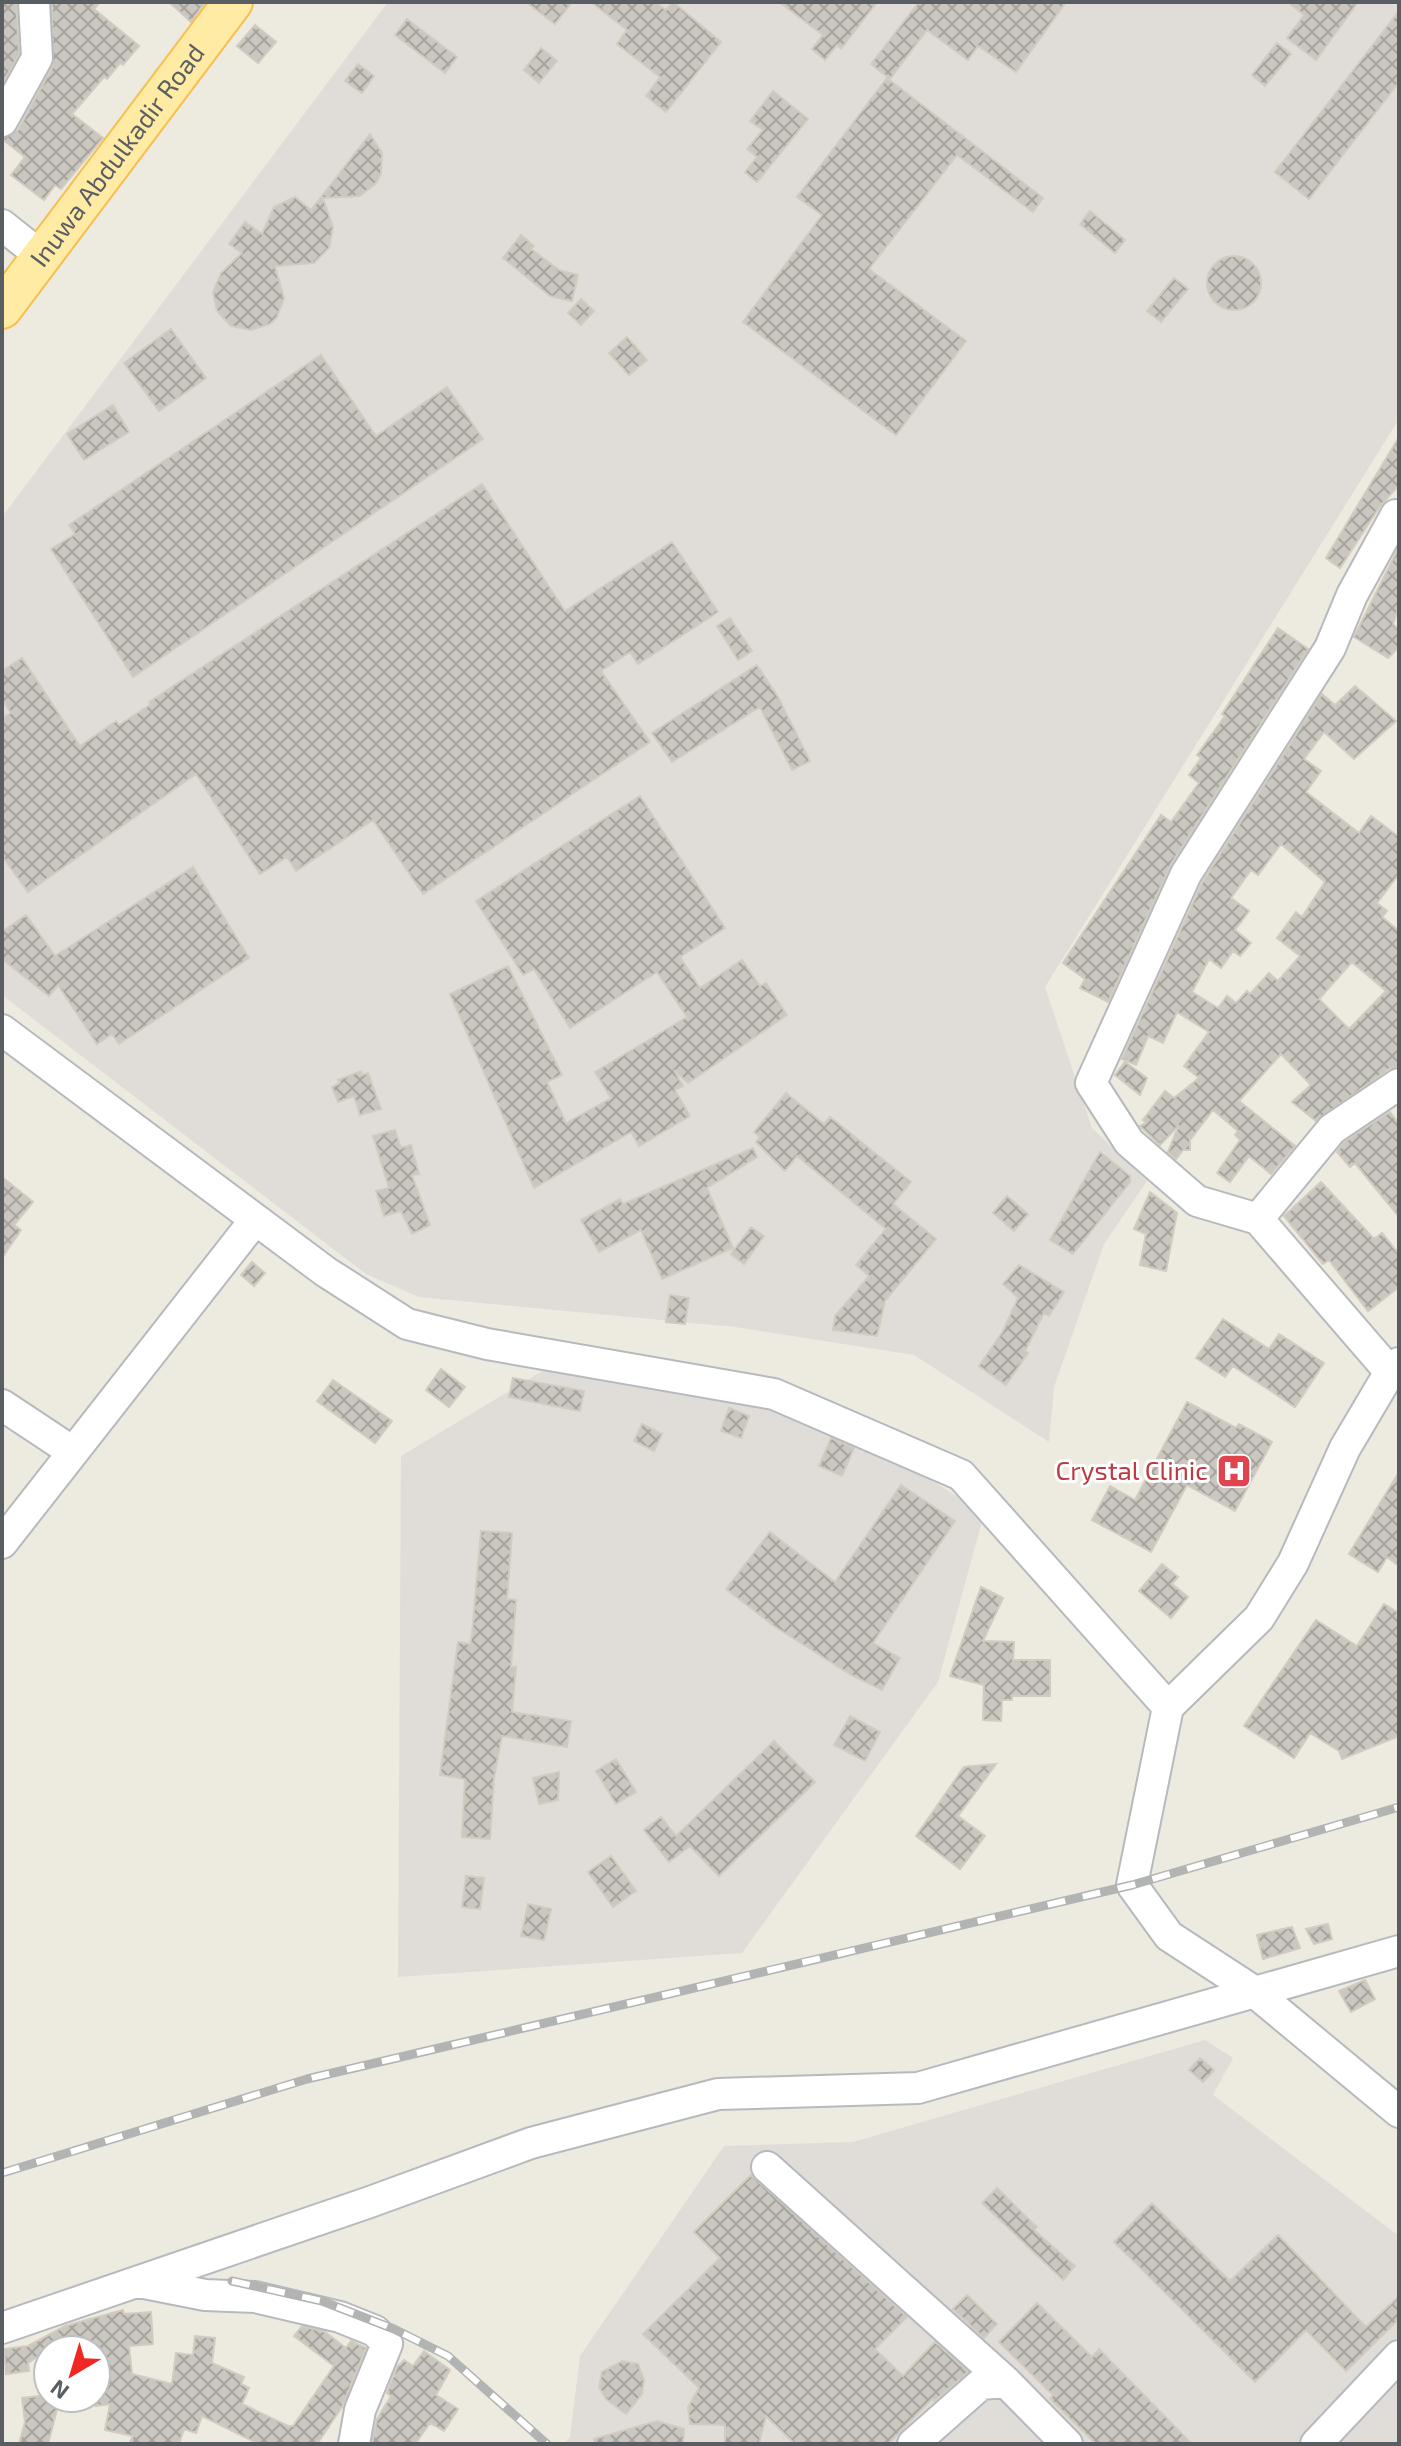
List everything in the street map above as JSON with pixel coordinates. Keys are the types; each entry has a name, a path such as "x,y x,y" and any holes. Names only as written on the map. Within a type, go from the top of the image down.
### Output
{"main road":[{"name":"Inuwa Abdulkadir Road","path":"2,309 233,2"}],"street":[{"path":"2,121 37,58 34,2"},
{"path":"2,225 41,256"},
{"path":"1396,515 1352,595 1330,648 1186,874 1091,1083 1129,1142 1197,1201 1258,1219 1394,1368 1345,1448 1293,1563 1259,1618 1168,1707 1132,1885 1169,1936 1252,1990 1399,2112"},
{"path":"2,1030 326,1272 407,1324 487,1344 774,1394 961,1475 1168,1707"},
{"path":"1258,1219 1332,1129 1399,1084"},
{"path":"2,1543 255,1220"},
{"path":"2,1405 73,1452"},
{"path":"2,2328 546,2139 718,2094 918,2088 1252,1990 1399,1951"},
{"path":"767,2167 1006,2382 1067,2444"},
{"path":"137,2282 205,2295 255,2297 340,2317 375,2331 387,2344 360,2410 354,2444"},
{"path":"1316,2444 1399,2356"},
{"path":"913,2444 981,2384 1006,2382"}],"shaded area":[{"path":"388,2 1399,2 1399,419 1045,987 1092,1128 1147,1181 1104,1244 1054,1387 1049,1442 914,1355 735,1327 419,1297 366,1274 2,995 2,517"},
{"path":"559,1361 784,1385 984,1514 938,1682 742,1953 398,1977 401,1456"},
{"path":"1205,2040 1233,2058 1213,2095 1399,2236 1399,2444 564,2444 570,2437 580,2356 724,2146 853,2142"}],"building":[{"path":"2,2 16,2 19,54 2,84"},
{"path":"52,2 100,2 94,9 139,46 123,65 120,63 107,79 104,77 72,114 103,138 61,189 55,185 44,200 11,175 25,157 2,139 18,130 53,66"},
{"path":"169,2 205,2 191,22"},
{"path":"526,2 572,2 555,24"},
{"path":"591,2 656,2 666,10 673,2 721,42 666,112 646,96 660,77 617,44 627,30"},
{"path":"779,2 877,2 841,49 837,45 825,60 812,49 823,35"},
{"path":"919,2 1066,2 1016,72 978,46 968,60 927,30 890,79 871,64"},
{"path":"1288,2 1358,2 1316,60 1287,38 1304,15"},
{"path":"1399,11 1399,82 1309,199 1275,172"},
{"path":"407,19 457,57 445,73 395,35"},
{"path":"255,25 276,42 258,63 237,46"},
{"path":"1277,43 1291,54 1265,86 1252,75"},
{"path":"541,48 557,61 539,83 524,70"},
{"path":"358,64 374,76 362,93 345,81"},
{"path":"887,78 1043,198 1033,212 957,155 869,269 966,341 896,435 743,322 822,215 797,197"},
{"path":"773,91 808,119 757,182 745,172 757,157 747,149 763,130 750,121"},
{"path":"370,134 382,153 381,174 376,183 360,196 323,198 333,227 329,248 314,263 275,266 284,298 277,317 270,324 251,330 231,326 217,311 213,292 221,273 242,253 229,244 245,222 262,234 274,207 295,197 311,210"},
{"path":"1090,211 1125,240 1115,253 1080,224"},
{"path":"521,235 534,246 531,249 559,270 578,275 572,301 550,296 503,258"},
{"path":"1234,256 1253,264 1261,283 1253,302 1234,310 1215,302 1207,283 1215,264"},
{"path":"1174,278 1188,289 1161,322 1147,311"},
{"path":"581,299 594,311 581,325 568,313"},
{"path":"171,329 206,378 159,411 124,363"},
{"path":"627,337 647,360 629,375 609,353"},
{"path":"321,355 376,436 447,387 483,439 133,677 51,549 75,534 69,525"},
{"path":"113,405 129,432 84,460 67,434"},
{"path":"1399,437 1399,485 1380,506 1340,568 1326,558"},
{"path":"482,484 565,611 672,542 696,578 718,612 638,664 630,652 601,671 650,742 423,894 373,820 296,871 287,857 260,874 196,774 28,892 2,856 2,718 11,713 2,699 2,671 22,658 80,746 116,721 119,725 151,704 149,702"},
{"path":"1399,547 1399,606 1393,624 1399,630 1399,647 1388,658 1354,637"},
{"path":"730,618 752,651 738,660 717,626"},
{"path":"1278,628 1308,649 1171,864 1108,1002 1080,988 1085,979 1063,963 1161,815 1171,822 1199,783 1189,775 1201,758 1197,755 1225,716 1222,714"},
{"path":"757,665 778,697 810,761 792,770 760,707 672,762 652,733"},
{"path":"1355,686 1396,721 1354,759 1324,732 1304,759 1321,771 1306,792 1359,833 1371,816 1399,837 1399,874 1377,903 1387,911 1382,917 1399,931 1399,1066 1389,1069 1316,1121 1292,1102 1311,1085 1281,1054 1239,1101 1295,1146 1271,1174 1249,1156 1230,1182 1217,1173 1240,1140 1235,1135 1238,1131 1213,1110 1190,1140 1190,1150 1183,1150 1176,1159 1168,1152 1179,1125 1160,1145 1140,1126 1146,1123 1143,1120 1165,1091 1174,1098 1199,1078 1184,1066 1209,1032 1177,1012 1163,1043 1148,1036 1136,1065 1122,1059 1202,883 1322,694 1335,705","holes":["1281,844 1325,882 1302,917 1296,912 1277,938 1300,956 1278,981 1269,973 1250,994 1247,991 1236,1003 1227,996 1218,1008 1192,992 1209,959 1221,968 1233,951 1240,956 1251,943 1235,930 1249,911 1231,898 1251,870 1258,875","1352,962 1386,991 1349,1029 1319,999"]},
{"path":"640,796 725,928 680,957 700,988 742,960 760,986 766,983 787,1015 688,1083 674,1070 683,1086 675,1090 690,1116 639,1146 631,1132 534,1188 450,994 508,966 562,1075 547,1082 566,1123 611,1098 595,1072 687,1017 657,972 570,1028 534,969 523,975 476,901"},
{"path":"193,867 249,958 119,1044 112,1034 97,1044 58,985 49,996 2,959 2,932 26,915 55,956"},
{"path":"1125,1062 1147,1078 1140,1095 1115,1075"},
{"path":"361,1071 362,1075 368,1073 381,1109 360,1115 354,1096 338,1102 332,1087 340,1083 338,1080"},
{"path":"786,1093 824,1124 830,1117 911,1182 893,1204 936,1239 885,1301 877,1336 833,1330 835,1316 869,1276 856,1265 886,1229 797,1156 785,1171 756,1142 760,1137 754,1132"},
{"path":"1390,1112 1399,1124 1399,1217 1355,1163 1350,1167 1337,1152 1344,1142"},
{"path":"395,1130 401,1148 411,1145 419,1174 412,1175 430,1225 412,1234 401,1211 384,1216 376,1191 389,1188 373,1136"},
{"path":"753,1148 757,1157 707,1188 733,1248 662,1279 641,1230 599,1252 581,1220 620,1199 623,1204"},
{"path":"1100,1152 1130,1176 1130,1182 1073,1254 1050,1240"},
{"path":"2,1177 33,1202 14,1225 21,1230 2,1258"},
{"path":"1321,1182 1374,1239 1382,1233 1399,1254 1399,1287 1368,1311 1329,1260 1323,1264 1284,1216"},
{"path":"1150,1192 1177,1213 1166,1271 1140,1265 1146,1234 1134,1229"},
{"path":"1007,1196 1028,1214 1014,1231 993,1213"},
{"path":"751,1227 764,1236 744,1264 731,1254"},
{"path":"252,1262 265,1273 254,1286 241,1275"},
{"path":"1019,1265 1064,1292 1049,1316 1044,1313 1025,1351 1028,1353 1006,1385 979,1366 1003,1331 1018,1298 1003,1284"},
{"path":"670,1295 689,1298 685,1324 666,1322"},
{"path":"1223,1319 1269,1349 1279,1334 1324,1363 1295,1407 1233,1366 1225,1377 1196,1358"},
{"path":"441,1369 465,1387 449,1407 426,1390"},
{"path":"513,1378 584,1391 580,1411 509,1397"},
{"path":"333,1380 392,1421 375,1443 317,1401"},
{"path":"1187,1402 1236,1428 1239,1424 1272,1442 1235,1511 1187,1485 1151,1552 1092,1520 1110,1486 1135,1500"},
{"path":"729,1408 749,1416 741,1438 721,1431"},
{"path":"642,1424 662,1434 654,1451 634,1441"},
{"path":"831,1438 854,1448 842,1476 819,1466"},
{"path":"1399,1472 1399,1566 1387,1557 1378,1572 1349,1554"},
{"path":"901,1485 955,1521 873,1643 900,1658 882,1690 851,1675 774,1626 726,1589 770,1532 835,1582"},
{"path":"481,1531 512,1533 507,1599 516,1600 511,1667 516,1667 512,1712 571,1721 567,1747 502,1736 494,1778 490,1839 462,1837 465,1779 440,1775 458,1642 470,1644 472,1634"},
{"path":"1162,1564 1178,1577 1172,1584 1188,1597 1171,1618 1139,1591"},
{"path":"981,1587 1003,1598 983,1641 1014,1642 1013,1660 1050,1660 1050,1696 1012,1696 1012,1700 1002,1700 1001,1721 983,1720 984,1685 950,1676"},
{"path":"1384,1604 1399,1613 1399,1736 1342,1759 1339,1751 1310,1733 1294,1758 1244,1726 1316,1620 1357,1646"},
{"path":"850,1716 880,1732 865,1761 834,1745"},
{"path":"774,1741 815,1782 719,1876 690,1846 669,1862 644,1830 661,1817 676,1836"},
{"path":"616,1759 636,1792 616,1804 596,1771"},
{"path":"996,1764 958,1816 985,1836 960,1869 916,1836 964,1767"},
{"path":"559,1772 558,1800 539,1804 533,1778"},
{"path":"611,1856 636,1891 613,1907 588,1872"},
{"path":"466,1876 484,1878 480,1909 462,1907"},
{"path":"528,1904 551,1909 544,1940 521,1936"},
{"path":"1328,1924 1332,1939 1314,1944 1306,1929"},
{"path":"1292,1927 1300,1948 1263,1959 1257,1935"},
{"path":"1365,1980 1375,1999 1351,2012 1339,1991"},
{"path":"1200,2058 1214,2070 1203,2082 1189,2070"},
{"path":"751,2175 907,2317 875,2349 903,2376 935,2342 968,2372 934,2401 932,2399 888,2444 795,2444 766,2416 759,2444 725,2444 725,2425 690,2424 688,2407 699,2388 643,2334 720,2258 694,2232"},
{"path":"997,2188 1037,2227 1034,2230 1075,2266 1063,2280 982,2203"},
{"path":"1152,2203 1230,2281 1278,2235 1366,2327 1399,2296 1399,2319 1346,2371 1306,2330 1255,2382 1114,2242"},
{"path":"967,2295 997,2324 984,2338 953,2309"},
{"path":"1037,2303 1092,2357 1099,2349 1192,2444 1096,2444 1050,2399 1053,2395 999,2342"},
{"path":"123,2310 124,2314 151,2312 153,2344 129,2346 132,2374 172,2384 176,2353 193,2355 195,2336 215,2338 212,2363 244,2377 241,2384 249,2388 242,2404 288,2426 293,2426 334,2366 294,2336 302,2326 325,2332 346,2348 351,2341 366,2348 342,2407 317,2444 259,2444 202,2416 196,2433 184,2429 179,2444 129,2444 133,2436 105,2430 108,2414 112,2414 112,2334 50,2334 65,2326"},
{"path":"32,2344 29,2371 6,2374 4,2349"},
{"path":"424,2351 450,2370 436,2395 458,2409 444,2431 430,2423 415,2444 372,2444 377,2419 391,2396 387,2393 397,2367 404,2360 413,2366"},
{"path":"622,2361 638,2364 644,2380 642,2394 626,2414 606,2399 599,2387 602,2372"},
{"path":"32,2397 32,2414 56,2414 48,2444 19,2444 25,2422 22,2398"},
{"path":"657,2421 684,2429 683,2444 595,2444 594,2439"}],"railway":[{"path":"2,2173 307,2079 1132,1885 1399,1807"},
{"path":"232,2281 322,2301 394,2329 448,2356 547,2444"}],"place":[{"name":"Crystal Clinic","path":"1234,1471"}]}
